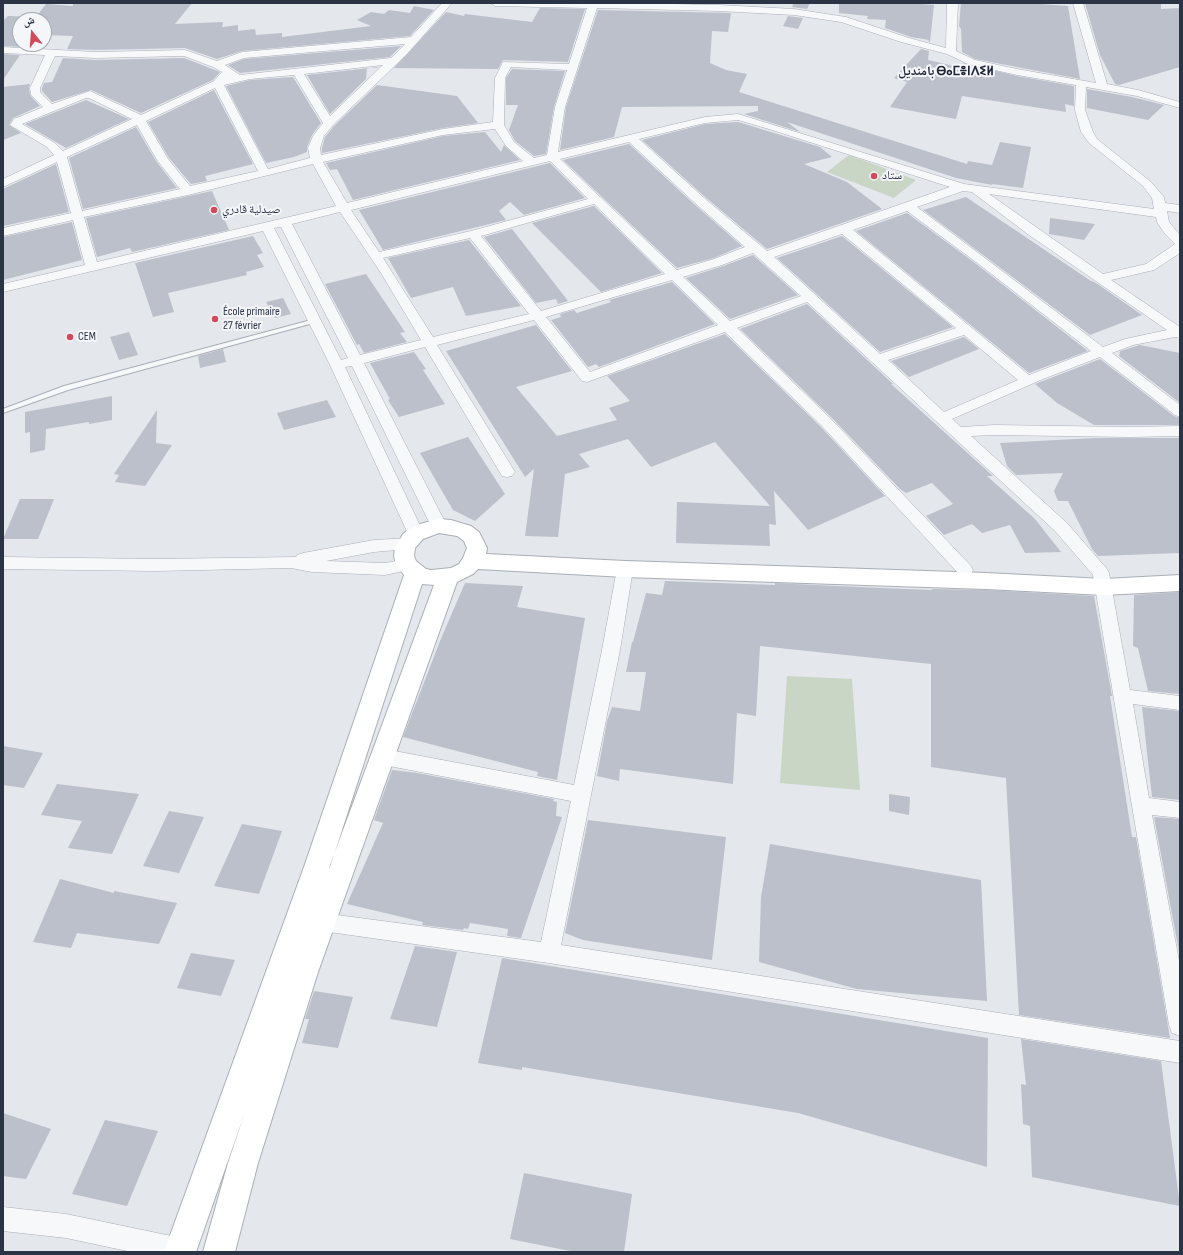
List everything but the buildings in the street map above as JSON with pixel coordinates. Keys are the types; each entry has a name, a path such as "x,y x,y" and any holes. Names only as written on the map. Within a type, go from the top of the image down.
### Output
{"street":[{"path":"447,3 394,61 329,123 319,136 314,148 316,160 343,207 376,256 507,472"},
{"path":"495,3 745,6 843,19 905,40 951,52 972,62 994,68 1138,93 1180,105"},
{"path":"947,3 953,3 951,52"},
{"path":"1078,3 1102,86"},
{"path":"552,157 560,107 568,88 572,67 593,5"},
{"path":"217,65 242,55 414,40"},
{"path":"3,50 95,55 185,53 217,65 238,78"},
{"path":"50,108 35,93 35,88 51,53"},
{"path":"3,183 139,118 218,83 238,78 394,61"},
{"path":"532,162 510,144 498,125 500,78 507,64 572,67"},
{"path":"218,83 228,71"},
{"path":"297,71 329,123"},
{"path":"218,83 265,173"},
{"path":"1081,83 1080,110 1087,132 1093,141 1147,184 1158,197 1162,222 1168,231 1180,242"},
{"path":"92,267 76,215 61,155 51,145 16,125 18,120 90,94 139,118 163,160 188,191"},
{"path":"3,288 285,222 705,120 738,118 773,127 968,188 1160,210 1180,209"},
{"path":"3,232 443,132 498,125"},
{"path":"631,138 754,248 765,256 1061,527 1103,580 1180,1025"},
{"path":"552,157 826,422 965,570"},
{"path":"765,256 908,206 968,188"},
{"path":"968,188 1155,315 1179,333"},
{"path":"376,256 473,234 597,200"},
{"path":"908,206 980,259 1180,412"},
{"path":"285,222 439,526"},
{"path":"267,226 338,365 412,539"},
{"path":"844,229 1028,381"},
{"path":"473,234 587,378 809,297"},
{"path":"1101,278 1150,267 1180,247"},
{"path":"338,365 537,315 718,262 754,248"},
{"path":"1155,315 1180,318"},
{"path":"878,359 965,330"},
{"path":"942,418 1028,381 1101,352 1130,342 1179,333"},
{"path":"957,432 994,430 1130,432 1180,431"},
{"path":"3,1219 66,1226 180,1251 317,867 411,569 404,556 405,548 412,539 427,528 439,526 451,527 464,531 472,537 475,555 466,569 455,575 431,578 411,569 312,566 291,562"},
{"path":"3,562 156,565 291,562 412,539"},
{"path":"475,555 965,570 1103,580 1180,568"},
{"path":"475,555 625,569 1180,583"},
{"path":"549,954 611,650 625,569"},
{"path":"219,1252 243,1163 301,980 384,757 448,577"},
{"path":"1123,696 1180,703"},
{"path":"384,757 582,795"},
{"path":"1141,805 1180,810"},
{"path":"322,922 549,954 1180,1052"}],"lane":[{"path":"3,411 66,388 315,320"}],"green space":[{"path":"849,155 916,180 894,198 827,172"},
{"path":"787,676 852,679 860,790 780,783"}],"place":[{"name":"ستاد","path":"874,176"},
{"name":"صيدلية قادري","path":"214,210"},
{"name":"École primaire 27 février","path":"215,319"},
{"name":"CEM","path":"70,337"}],"district":[{"name":"بامنديل ⴱⴰⵎⴻⵏⴷⵉⵍ","path":"946,72"}]}
